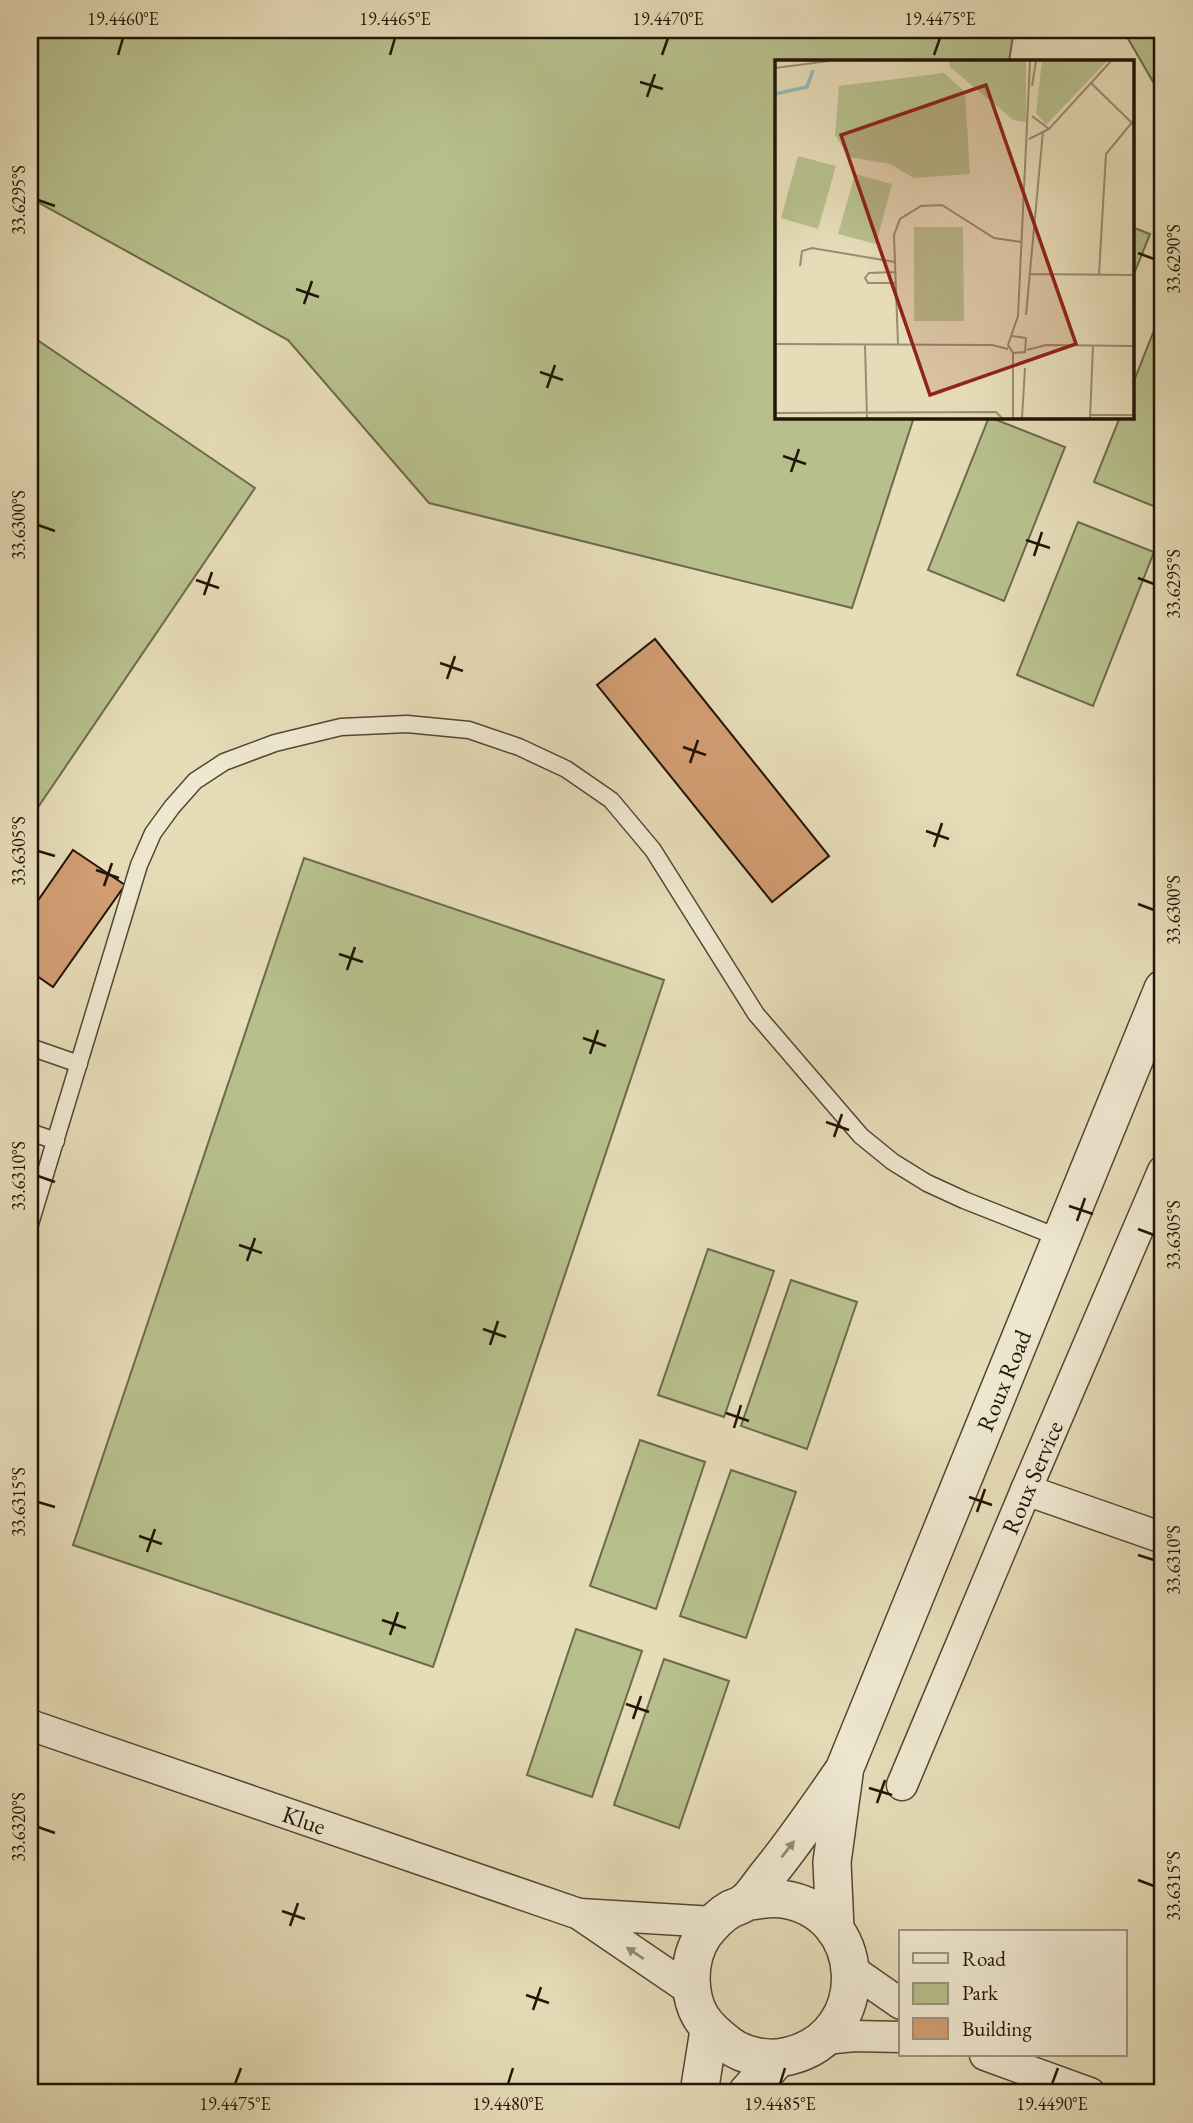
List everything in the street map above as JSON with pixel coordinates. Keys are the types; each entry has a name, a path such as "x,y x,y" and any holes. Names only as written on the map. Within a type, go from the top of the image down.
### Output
{"street":[{"name":"Roux Road","path":"745,1902 800,1834 844,1770 1163,989"},
{"name":"Roux Service","path":"902,1785 1163,1171"},
{"path":"1026,1490 1163,1538"},
{"name":"Klue","path":"30,1725 579,1914 692,1991"},
{"name":"Roux Road","path":"835,1929 832,1862 844,1770"},
{"path":"782,1899 799,1903 819,1914 835,1929 846,1949 852,1970 850,1996 841,2019 825,2039 802,2053 777,2059 739,2053 709,2030 698,2012 692,1991 691,1972 694,1954 702,1936 714,1922 745,1902 782,1899"},
{"name":"Klue","path":"579,1914 714,1922"},
{"path":"852,1970 899,2003"},
{"path":"699,2093 709,2030"},
{"path":"825,2039 854,2036 899,2037"},
{"path":"988,2056 1090,2093"},
{"path":"747,2093 777,2059"}],"lane":[{"path":"30,1224 139,865 153,833 172,807 195,781 224,762 275,743 341,727 407,724 469,730 519,747 566,769 611,800 653,850 756,1014 861,1136 893,1162 927,1183 1060,1238"},
{"path":"30,1047 79,1064"},
{"path":"30,1132 56,1140"}],"green space":[{"path":"30,30 1014,30 1009,60 775,60 775,418 914,418 852,608 429,503 288,340 30,198"},
{"path":"1123,30 1163,30 1163,99"},
{"path":"1134,228 1150,234 1134,274"},
{"path":"1155,328 1163,332 1163,510 1094,482 1120,418 1134,418 1134,381"},
{"path":"30,335 255,488 30,819"},
{"path":"989,418 1065,447 1004,601 928,570"},
{"path":"1078,522 1154,552 1093,706 1017,675"},
{"path":"304,858 664,980 433,1667 73,1545"},
{"path":"708,1249 774,1271 724,1417 658,1395"},
{"path":"791,1280 857,1302 807,1449 741,1426"},
{"path":"640,1440 705,1462 656,1609 590,1586"},
{"path":"731,1470 796,1492 746,1638 680,1616"},
{"path":"576,1629 642,1651 592,1797 527,1775"},
{"path":"664,1659 729,1681 679,1828 614,1805"}],"building":[{"path":"655,639 829,856 772,902 597,685"},
{"path":"73,850 125,885 53,987 30,971 30,912"}]}
